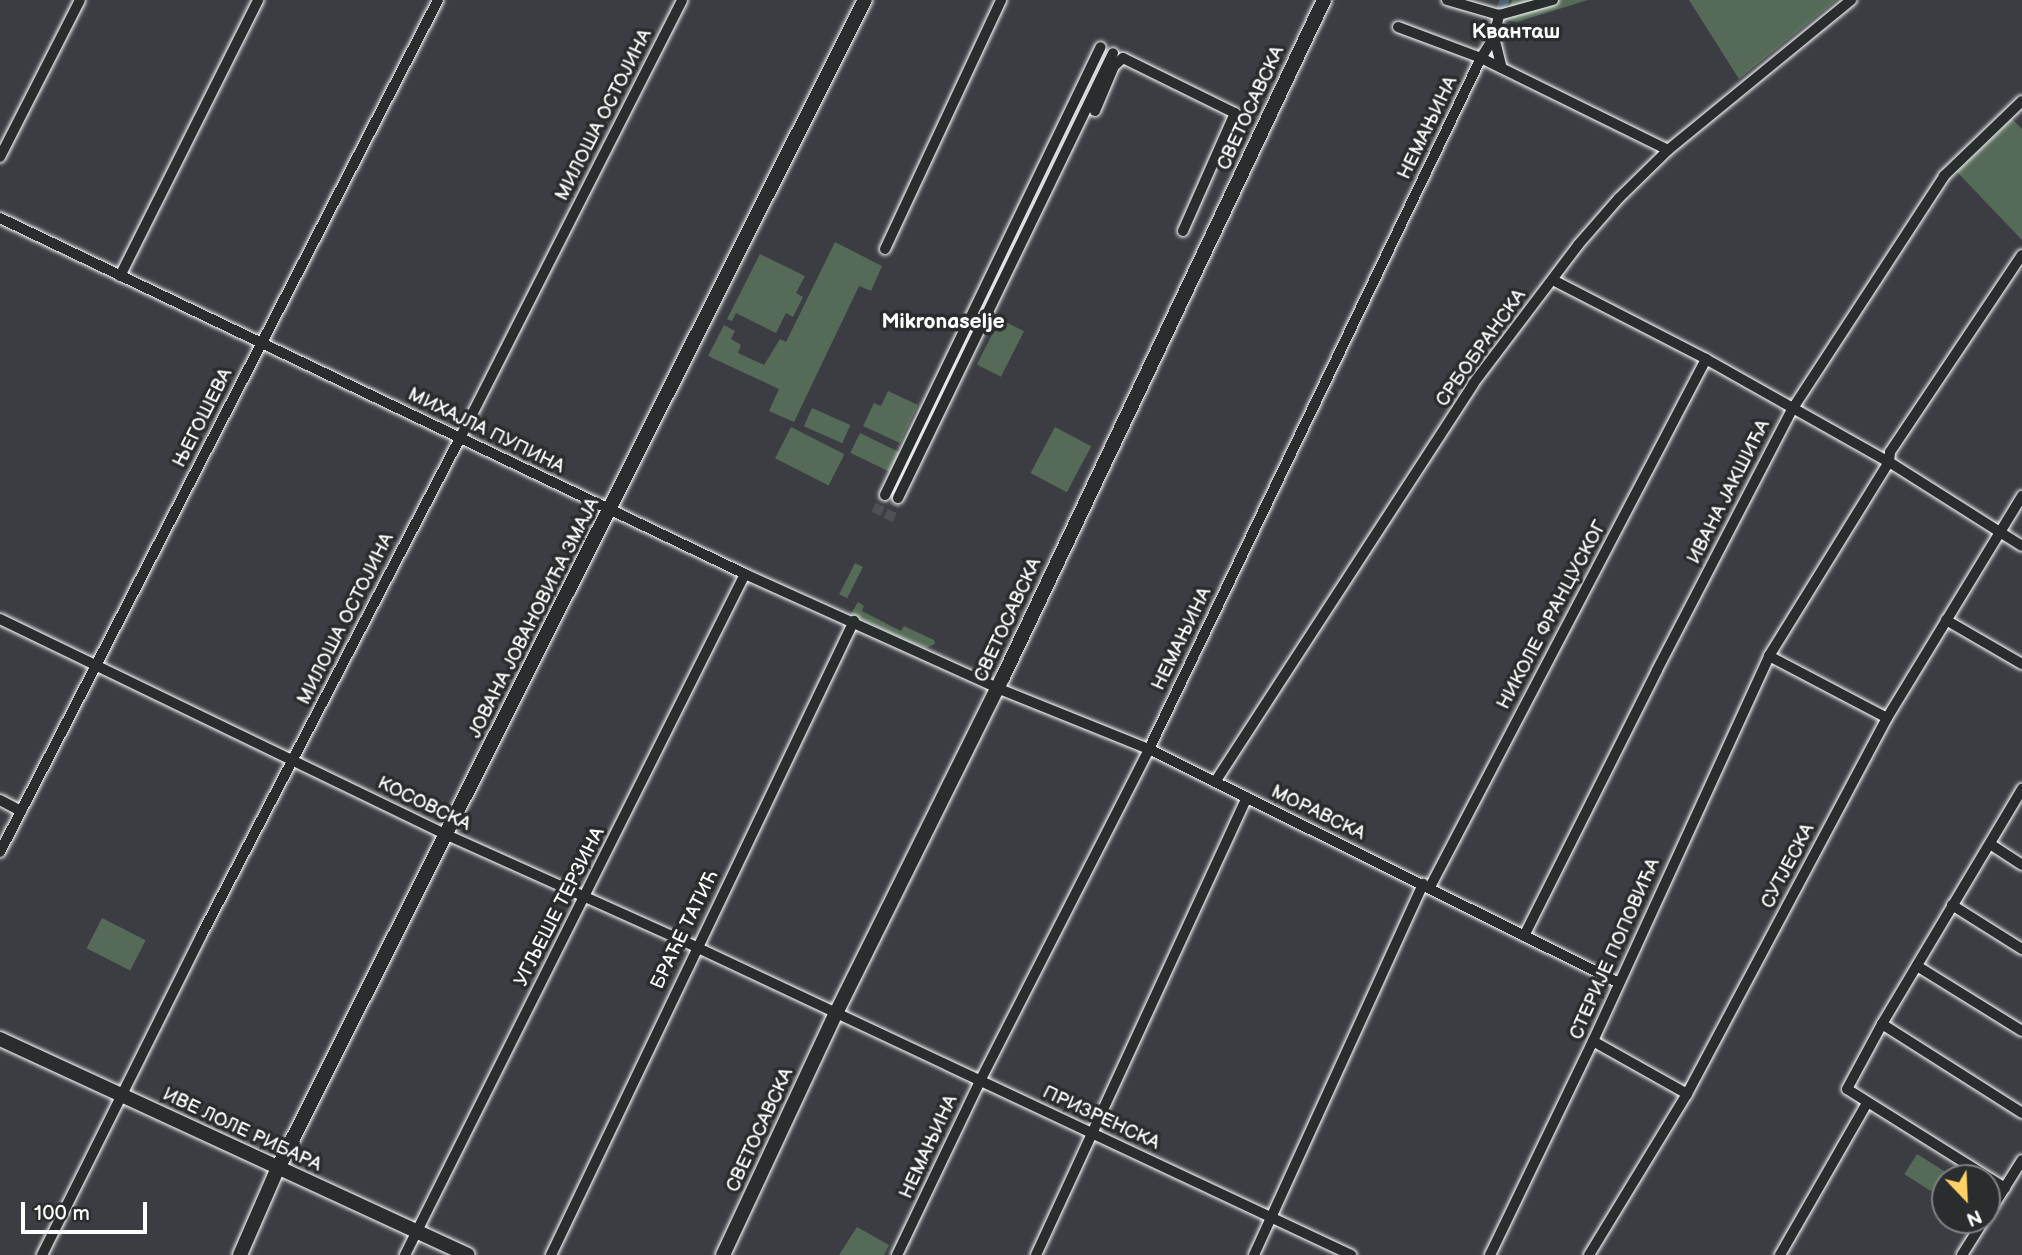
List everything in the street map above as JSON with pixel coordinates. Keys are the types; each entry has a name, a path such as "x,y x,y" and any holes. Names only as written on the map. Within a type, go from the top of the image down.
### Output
{"street":[{"path":"0,157 80,0"},
{"path":"120,276 258,0"},
{"name":"ЊЕГОШЕВА","path":"0,852 438,0"},
{"name":"МИЛОША ОСТОЈИНА","path":"42,1255 681,0"},
{"name":"ЈОВАНА ЈОВАНОВИЋА ЗМАЈА","path":"240,1255 277,1170 865,0"},
{"path":"885,248 1002,0"},
{"name":"СВЕТОСАВСКА","path":"723,1255 836,1013 997,688 1324,0"},
{"path":"1447,0 1499,15 1553,0"},
{"name":"СРБОБРАНСКА","path":"1215,782 1473,384 1619,198 1668,150 1851,0"},
{"name":"НЕМАЊИНА","path":"897,1255 980,1081 1149,749 1481,58 1494,37 1499,15"},
{"path":"1398,27 1481,58 1668,150"},
{"name":"НЕМАЊИНА","path":"1494,37 1502,68"},
{"path":"885,495 1101,47"},
{"path":"898,498 1113,53"},
{"path":"1095,111 1114,66 1123,58 1235,113 1182,231"},
{"name":"ИВАНА ЈАКШИЋА","path":"1524,936 1657,670 1793,408 1944,176 2022,101"},
{"name":"МИХАЈЛА ПУПИНА","path":"0,218 610,511 997,688"},
{"name":"СТЕРИЈЕ ПОПОВИЋА","path":"1490,1255 1593,1041 1617,982 1769,656 1889,462 1890,452 2022,256"},
{"path":"1553,280 1706,359 1889,462 2022,546"},
{"name":"НИКОЛЕ ФРАНЦУСКОГ","path":"1254,1255 1427,886 1706,359"},
{"name":"СУТЈЕСКА","path":"1589,1255 1687,1094 1887,718 2022,496"},
{"name":"УГЉЕШЕ ТЕРЗИНА","path":"405,1255 745,574"},
{"name":"КОСОВСКА","path":"0,620 445,834 836,1013"},
{"path":"1946,620 2022,664"},
{"name":"БРАЋЕ ТАТИЋ","path":"551,1255 853,621"},
{"path":"1769,656 1887,718"},
{"name":"МОРАВСКА","path":"997,688 1149,749 1617,982"},
{"path":"2005,1188 1850,1093 1847,1084 2022,789"},
{"path":"1036,1255 1247,797"},
{"path":"0,800 21,811"},
{"path":"1990,844 2022,865"},
{"path":"1952,905 2022,949"},
{"path":"1917,966 2022,1031"},
{"name":"ПРИЗРЕНСКА","path":"836,1013 1351,1255"},
{"path":"1882,1024 2022,1113"},
{"name":"ИВЕ ЛОЛЕ РИБАРА","path":"0,1039 277,1170 468,1255"},
{"path":"1593,1041 1687,1094"},
{"path":"1780,1255 1867,1103"},
{"path":"2001,1194 2022,1160"},
{"path":"1962,1255 1976,1234"}],"green space":[{"path":"1512,0 1588,0 1517,22 1506,20"},
{"path":"1689,0 1837,0 1739,79"},
{"path":"2012,119 2022,129 2022,240 1957,172"},
{"path":"835,242 882,266 871,291 859,286 794,422 769,411 779,389 708,356 724,325 735,331 731,339 741,345 738,353 764,365 780,339 786,342"},
{"path":"760,254 805,276 796,293 803,297 793,317 786,313 776,333 736,313 732,321 727,319"},
{"path":"1000,319 1024,331 1001,377 977,364"},
{"path":"888,391 918,405 900,443 863,426 874,403 881,406"},
{"path":"812,408 850,425 842,443 804,426"},
{"path":"791,427 844,454 829,485 775,458"},
{"path":"1055,427 1091,446 1067,492 1031,473"},
{"path":"860,433 904,454 894,474 850,453"},
{"path":"855,563 863,567 847,598 839,594"},
{"path":"858,602 864,606 862,611 901,631 904,626 934,640 935,644 926,648 914,644 851,614"},
{"path":"102,918 146,940 130,971 87,948"},
{"path":"1917,1154 1933,1164 1931,1191 1904,1174"},
{"path":"857,1227 889,1245 884,1255 839,1255"}],"waterway":[{"path":"1501,6 1504,0"}],"tunnel":[{"path":"876,514 885,495"},
{"path":"888,520 898,498"}],"district":[{"name":"Кванташ","path":"1516,32"},
{"name":"Mikronaselje","path":"943,322"}]}
